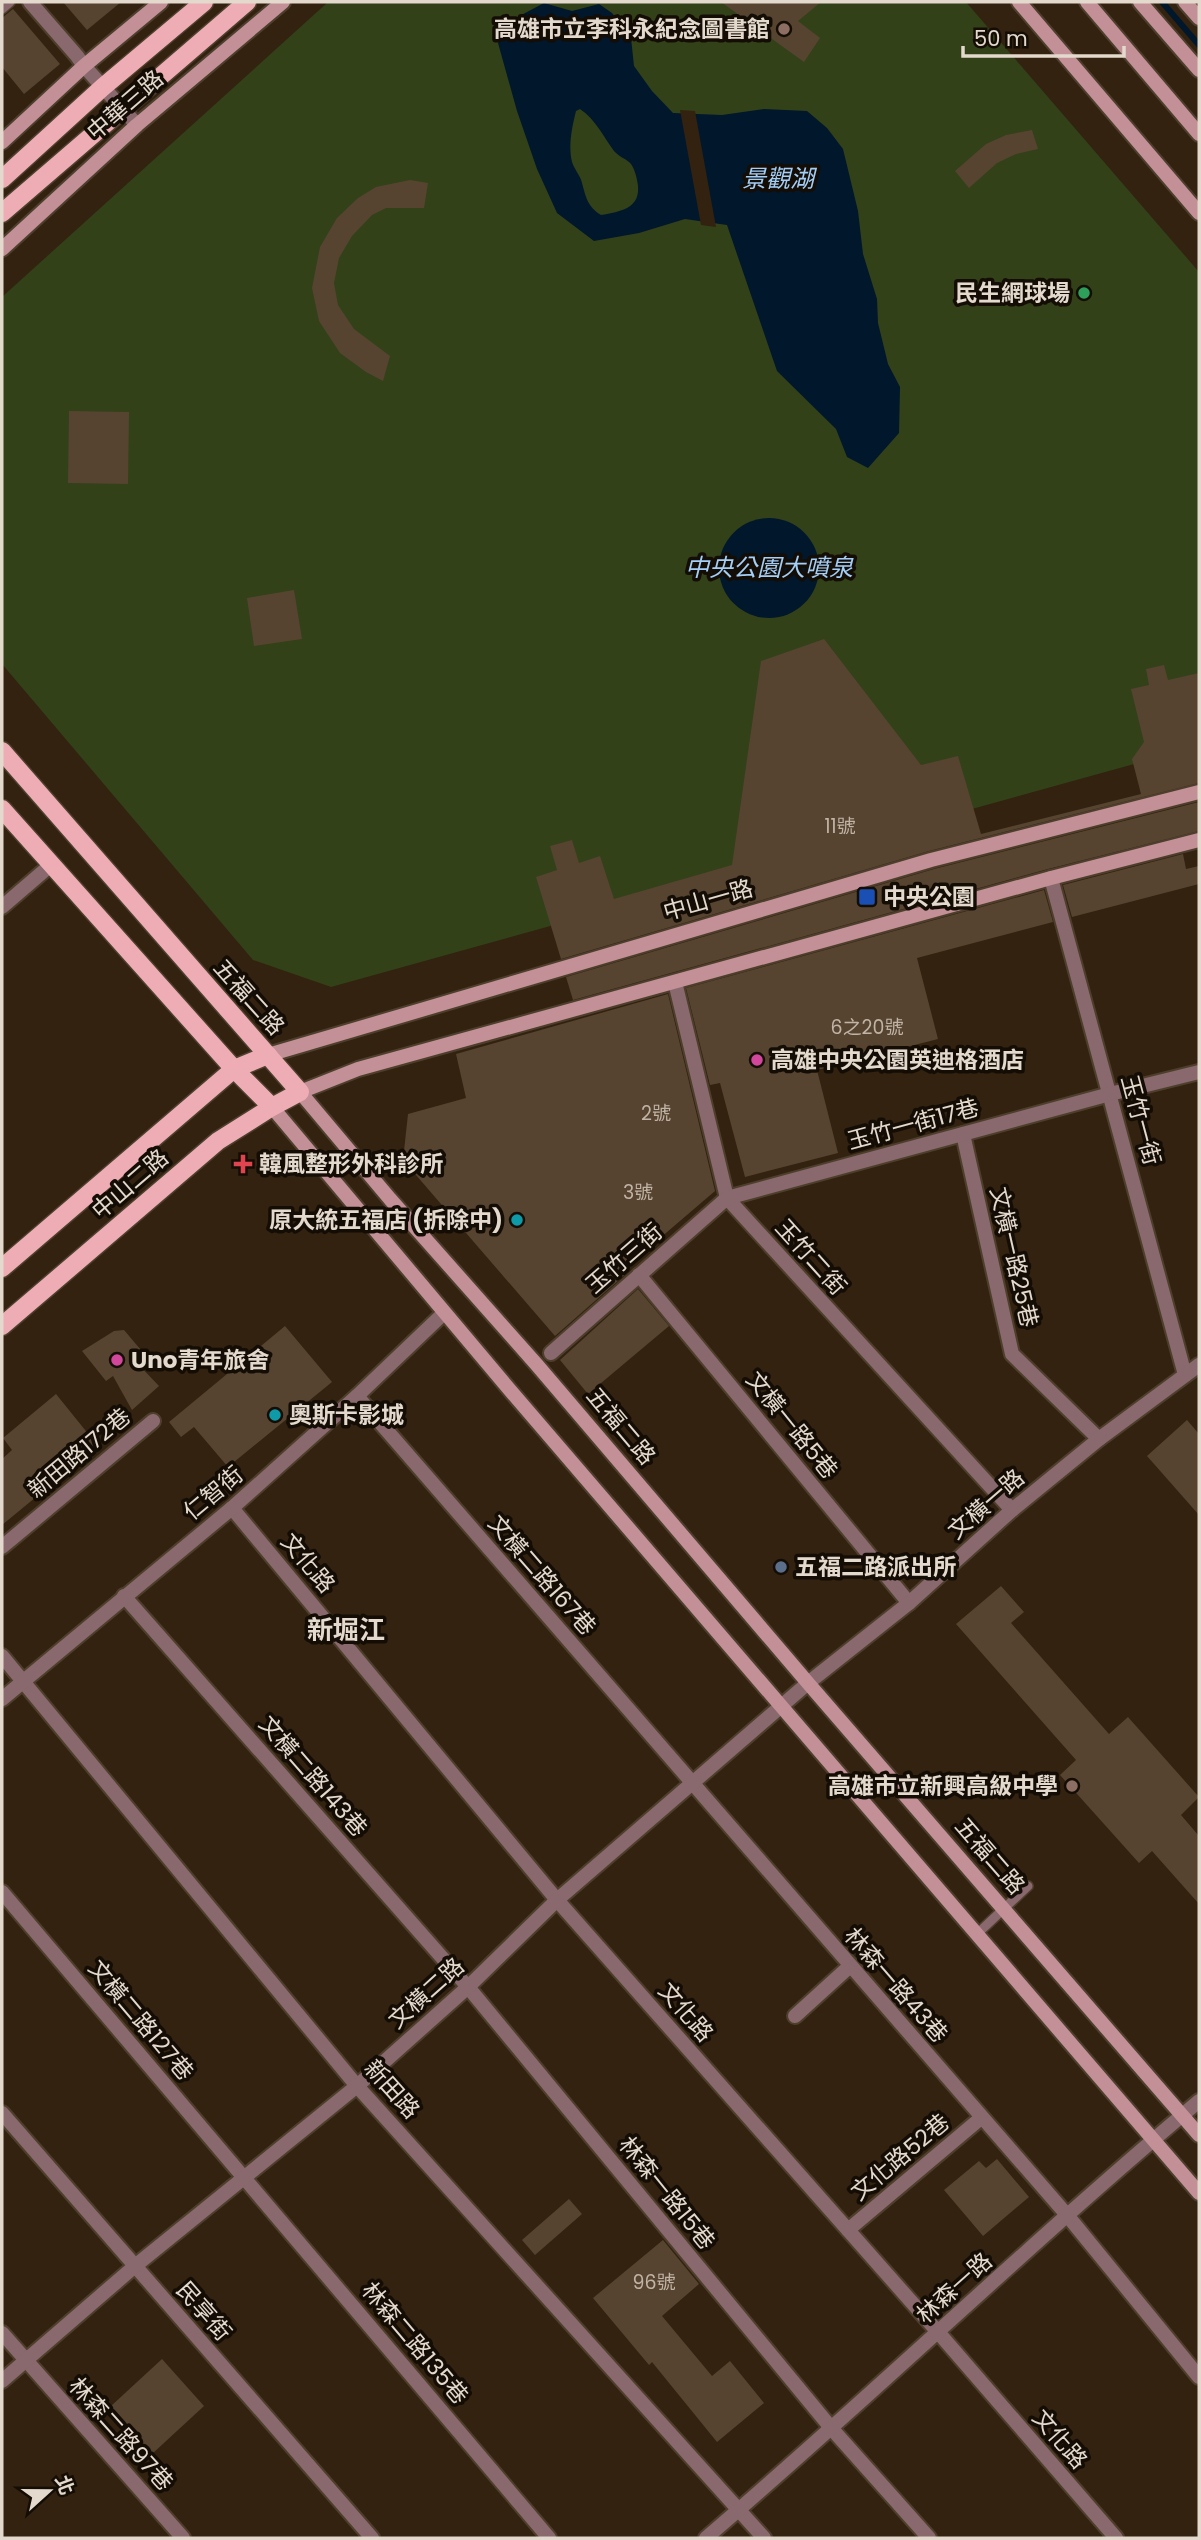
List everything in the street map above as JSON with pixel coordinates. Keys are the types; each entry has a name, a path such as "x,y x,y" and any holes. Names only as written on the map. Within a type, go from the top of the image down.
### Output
{"main road":[{"name":"中華三路","path":"2,179 103,87 204,2"},
{"name":"中華三路","path":"2,214 247,2"},
{"name":"五福二路","path":"2,751 300,1093"},
{"path":"2,809 234,1069 272,1107"},
{"name":"中山一路","path":"234,1069 268,1055"},
{"name":"中山二路","path":"2,1268 234,1069"},
{"name":"中山二路","path":"2,1326 218,1141 300,1093"}],"street":[{"path":"30,2 137,125"},
{"path":"2,142 84,66 161,2"},
{"name":"中華三路","path":"2,249 137,125 283,2"},
{"path":"1019,2 1199,213"},
{"path":"1087,2 1199,134"},
{"path":"1140,2 1199,70"},
{"path":"1185,2 1199,18"},
{"name":"中山一路","path":"268,1055 931,860 1199,792"},
{"path":"300,1093 358,1069 1051,878 1199,840"},
{"path":"2,907 51,864"},
{"name":"玉竹一街","path":"1051,878 1185,1375"},
{"name":"玉竹二街","path":"675,982 727,1198 1012,1510"},
{"name":"玉竹一街17巷","path":"727,1198 1199,1072"},
{"name":"五福二路","path":"300,1093 1199,2135"},
{"path":"272,1107 444,1313 1199,2193"},
{"name":"文橫一路25巷","path":"963,1134 1012,1354 1099,1439"},
{"name":"玉竹三街","path":"551,1353 727,1198"},
{"name":"文橫一路5巷","path":"639,1275 909,1603"},
{"name":"仁智街","path":"2,1699 232,1508 357,1396 444,1313"},
{"name":"文橫一路","path":"808,1683 909,1603 1012,1510 1099,1439 1199,1365"},
{"name":"文橫二路167巷","path":"357,1396 692,1783"},
{"name":"新田路172巷","path":"2,1547 153,1421"},
{"name":"文化路","path":"232,1508 557,1900 1116,2538"},
{"name":"文橫二路143巷","path":"124,1596 468,1987"},
{"name":"新田路","path":"2,1656 357,2085 764,2538"},
{"name":"文橫二路","path":"2,2381 135,2266 357,2085 468,1987 557,1900 808,1683"},
{"name":"林森一路43巷","path":"692,1783 1067,2215 1199,2377"},
{"name":"文橫二路127巷","path":"2,1892 246,2178"},
{"path":"794,2016 850,1966"},
{"name":"林森一路15巷","path":"468,1987 832,2429 929,2538"},
{"name":"林森一路","path":"706,2538 832,2429 1067,2215 1199,2101"},
{"name":"民享街","path":"2,2113 372,2538"},
{"name":"文化路52巷","path":"848,2230 981,2118"},
{"name":"林森二路135巷","path":"246,2178 549,2538"},
{"name":"林森二路97巷","path":"2,2333 183,2538"}],"lane":[{"path":"2,9 10,2"},
{"path":"977,1934 1028,1886"}],"green space":[{"name":"中央公園","path":"328,2 966,2 1199,272 1199,746 331,987 253,960 2,664 2,297"}],"water":[{"name":"景觀湖","path":"544,3 572,11 599,4 612,13 631,38 634,66 652,91 673,113 722,115 764,109 807,111 827,128 843,149 858,211 863,254 877,299 878,323 888,364 900,387 899,433 868,468 847,457 836,429 777,371 727,225 685,219 639,233 594,241 557,213 537,169 498,43 512,20","holes":["580,109 586,113 614,151 629,162 634,170 637,196 630,206 617,212 601,215 593,209 573,165 570,143 576,111"]},
{"name":"中央公園大噴泉","path":"769,518 788,522 804,533 815,549 819,568 815,587 804,603 788,614 769,618 750,614 734,603 723,587 719,568 723,549 734,533 750,522"}],"pier":[{"path":"680,110 695,111 716,227 701,225"}],"building":[{"path":"63,2 121,2 87,30"},
{"name":"高雄市立李科永紀念圖書館","path":"721,2 821,2 798,21 820,38 804,62"},
{"path":"13,9 60,64 24,94 2,67 2,18"},
{"path":"1032,130 1038,149 1016,154 997,163 969,188 955,171 986,144 1006,135"},
{"path":"410,180 428,183 424,208 386,208 372,215 352,236 339,258 334,283 338,305 354,329 390,356 383,381 340,353 319,321 312,288 320,247 337,218 358,198 376,187"},
{"path":"69,411 129,412 128,484 68,483"},
{"path":"294,590 302,639 254,646 247,598"},
{"path":"824,639 921,765 958,756 981,834 1141,794 1132,759 1144,742 1131,689 1149,685 1146,669 1164,665 1168,680 1199,673 1199,783 929,851 561,959 536,877 557,870 550,846 572,840 579,863 600,856 614,899 732,865 761,661"},
{"path":"1199,802 1199,831 1048,869 573,1000 566,977 934,869"},
{"path":"1183,854 1186,869 1199,866 1199,884 1072,917 1063,885"},
{"path":"1044,890 1053,922 917,958 938,1039 817,1070 838,1153 745,1177 720,1083 710,1085 686,988"},
{"path":"668,994 715,1191 625,1268 628,1272 555,1336 403,1160 408,1114 466,1098 456,1054"},
{"path":"638,1289 669,1326 588,1394 560,1360"},
{"path":"285,1326 332,1382 228,1467 194,1427 181,1437 169,1422"},
{"path":"124,1330 146,1356 138,1364 159,1386 132,1410 113,1376 106,1381 82,1351 114,1331"},
{"path":"56,1394 98,1446 2,1525 2,1459 12,1450 3,1438"},
{"path":"1187,1420 1199,1434 1199,1515 1147,1456"},
{"path":"1001,1586 1024,1612 1011,1623 1109,1734 1128,1717 1199,1797 1181,1815 1199,1836 1199,1904 1152,1851 1139,1863 1060,1775 1076,1760 956,1624"},
{"path":"997,2159 1029,2197 983,2236 944,2190 979,2161 986,2168"},
{"path":"569,2199 582,2214 535,2255 522,2240"},
{"path":"663,2240 699,2284 662,2316 712,2376 730,2361 764,2403 717,2442 652,2362 649,2365 593,2298"},
{"path":"162,2359 204,2406 152,2454 110,2407"}],"waterway":[{"path":"1162,2 1199,45"}],"place":[{"name":"高雄市立李科永紀念圖書館","path":"784,29"},
{"name":"民生網球場","path":"1084,293"},
{"name":"中央公園","path":"867,897"},
{"name":"高雄中央公園英迪格酒店","path":"757,1060"},
{"name":"韓風整形外科診所","path":"243,1164"},
{"name":"原大統五福店 (拆除中)","path":"517,1220"},
{"name":"Uno青年旅舍","path":"117,1360"},
{"name":"奧斯卡影城","path":"275,1415"},
{"name":"五福二路派出所","path":"781,1567"},
{"name":"高雄市立新興高級中學","path":"1072,1786"}],"district":[{"name":"新堀江","path":"346,1630"}]}
